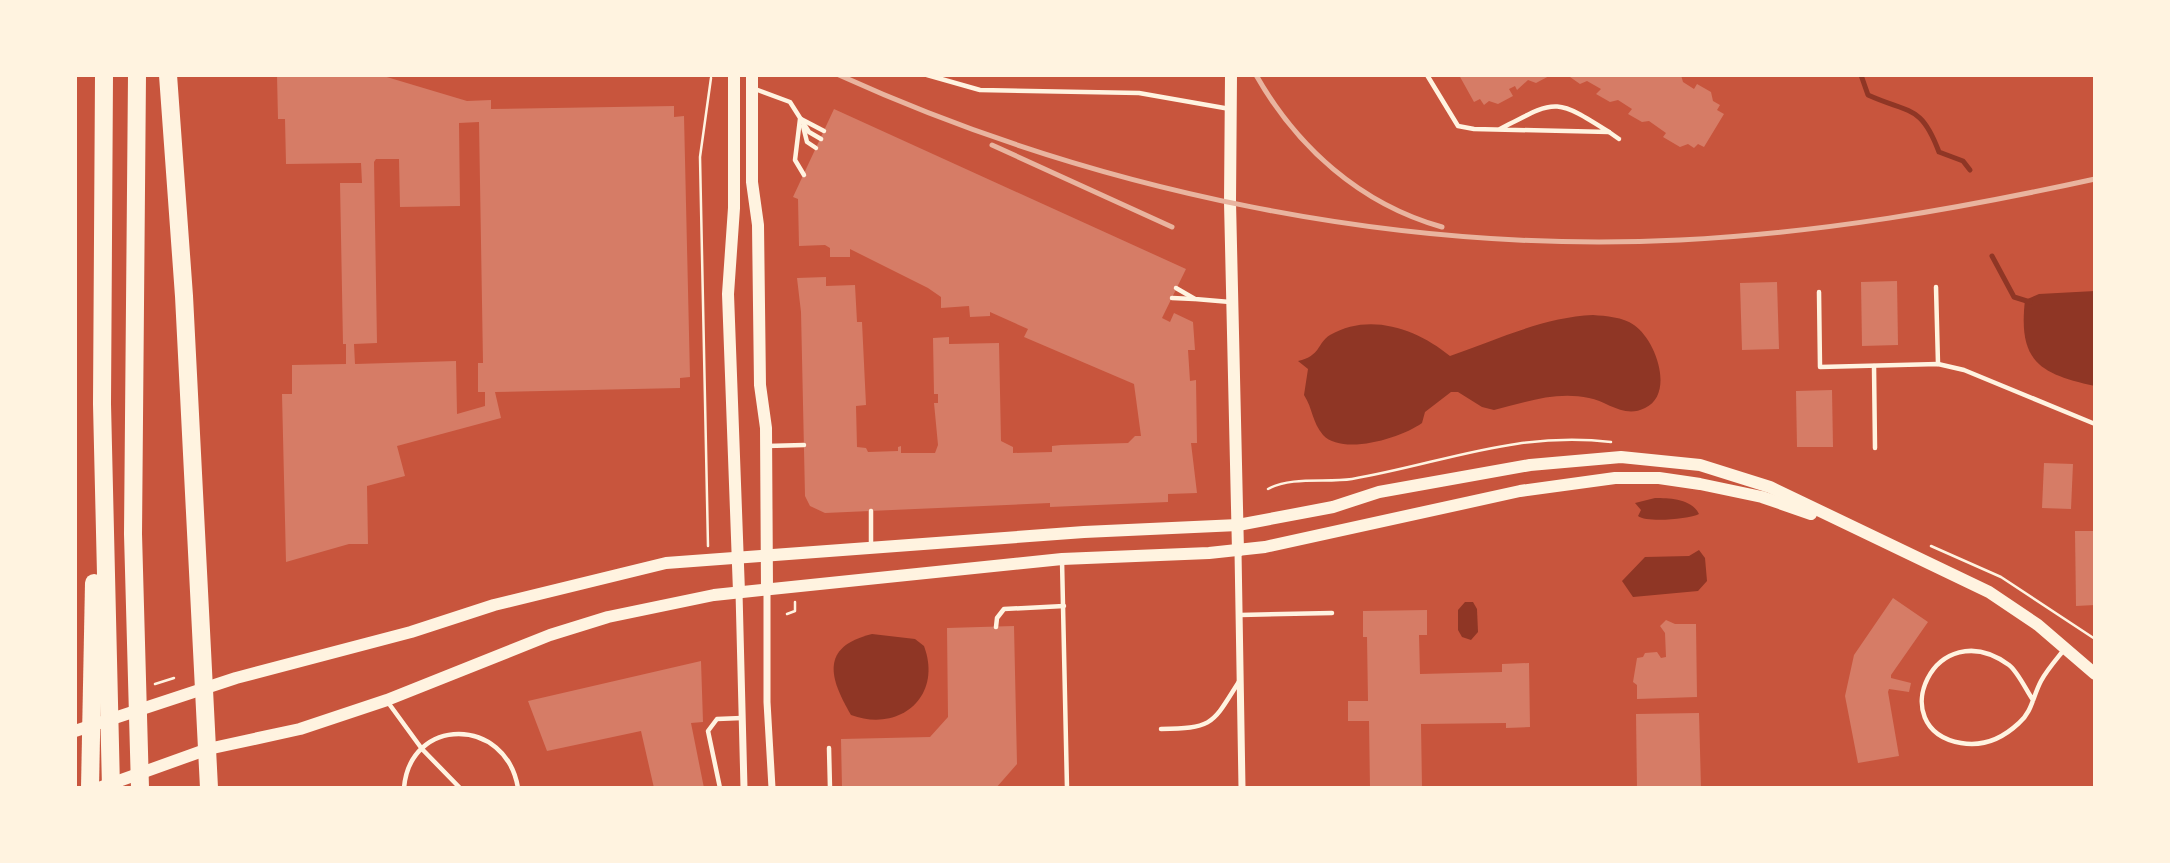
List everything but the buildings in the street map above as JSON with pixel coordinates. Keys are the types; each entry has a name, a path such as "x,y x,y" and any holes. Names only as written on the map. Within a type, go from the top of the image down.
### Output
{"highway":[{"path":"104,75 102,404 111,788"},
{"path":"137,75 133,534 140,788"},
{"path":"168,75 184,296 209,788"},
{"path":"90,788 90,673 102,404"}],"street":[{"path":"734,75 734,208 728,294 744,788"},
{"path":"1231,75 1231,303 1242,788"},
{"path":"752,81 752,182 758,225 761,385 766,446 769,756 772,788"},
{"path":"75,731 206,688 411,632 494,606 666,564 1084,532 1238,525 1333,507 1379,492 1530,465 1621,457 1700,465 1770,487 1989,592 2066,648 2095,674"},
{"path":"99,788 208,749 300,729 387,700 550,635 670,603 739,592 1062,559 1238,551 1520,491 1615,478 1659,478 1762,498 1867,534"}],"lane":[{"path":"927,75 979,90 1139,93 1230,109"},
{"path":"1427,75 1458,126 1608,132"},
{"path":"752,81 789,102 809,132 821,139"},
{"path":"1500,129 1540,108 1555,106 1571,108 1619,139"},
{"path":"800,119 824,131"},
{"path":"800,119 807,142 816,148"},
{"path":"800,119 795,160 804,175"},
{"path":"1936,287 1938,364"},
{"path":"1176,288 1195,299"},
{"path":"1819,292 1820,367 1938,364 1964,370 2095,424"},
{"path":"1172,298 1231,303"},
{"path":"1874,366 1875,449"},
{"path":"766,446 804,445"},
{"path":"871,511 871,549"},
{"path":"1062,559 1067,788"},
{"path":"996,627 997,618 1004,609 1064,606"},
{"path":"1240,615 1332,612"},
{"path":"2033,700 2010,666 1969,653 1940,659 1930,672 1922,706 1927,723 1936,733 1964,743 1983,743 2000,738 2021,722 2033,700 2048,668 2066,648"},
{"path":"1161,729 1198,729 1215,720 1240,679"},
{"path":"387,700 422,749 460,788"},
{"path":"720,788 708,731 717,719 743,719"},
{"path":"404,788 411,762 422,749 438,738 453,734 482,737 498,748 511,762 518,788"},
{"path":"829,748 830,788"}],"path":[{"path":"708,546 700,158 711,78"},
{"path":"787,614 795,611 795,601"}],"shaded area":[{"path":"2095,291 2095,386 2059,376 2036,361 2029,351 2024,321 2025,300 2039,294"},
{"path":"1593,315 1630,322 1649,342 1655,354 1661,380 1654,401 1645,408 1630,412 1589,398 1565,396 1541,398 1494,410 1482,407 1458,392 1451,392 1425,412 1422,423 1413,429 1387,439 1344,444 1323,435 1304,395 1308,369 1298,361 1311,356 1326,338 1345,328 1377,324 1408,331 1450,356 1538,325"},
{"path":"1655,498 1686,502 1699,514 1668,520 1638,516 1641,510 1635,503"},
{"path":"1699,550 1705,558 1707,581 1698,591 1633,597 1622,581 1645,557 1689,556"},
{"path":"1465,602 1473,602 1477,609 1478,632 1471,640 1462,637 1458,630 1458,610"},
{"path":"872,634 915,639 924,646 928,664 927,681 922,695 900,715 885,719 851,715 834,677 837,656 843,647"}],"waterway":[{"path":"1861,75 1868,95 1920,118 1939,152 1963,161 1970,170"},
{"path":"1992,256 2014,297 2030,302"}],"railway":[{"path":"839,75 938,116 1039,152 1144,182 1250,207 1358,225 1465,237 1573,242 1733,237 1889,218 2095,179"},
{"path":"1256,75 1291,126 1311,149 1334,169 1384,204 1442,227"},
{"path":"992,145 1172,227"}]}
